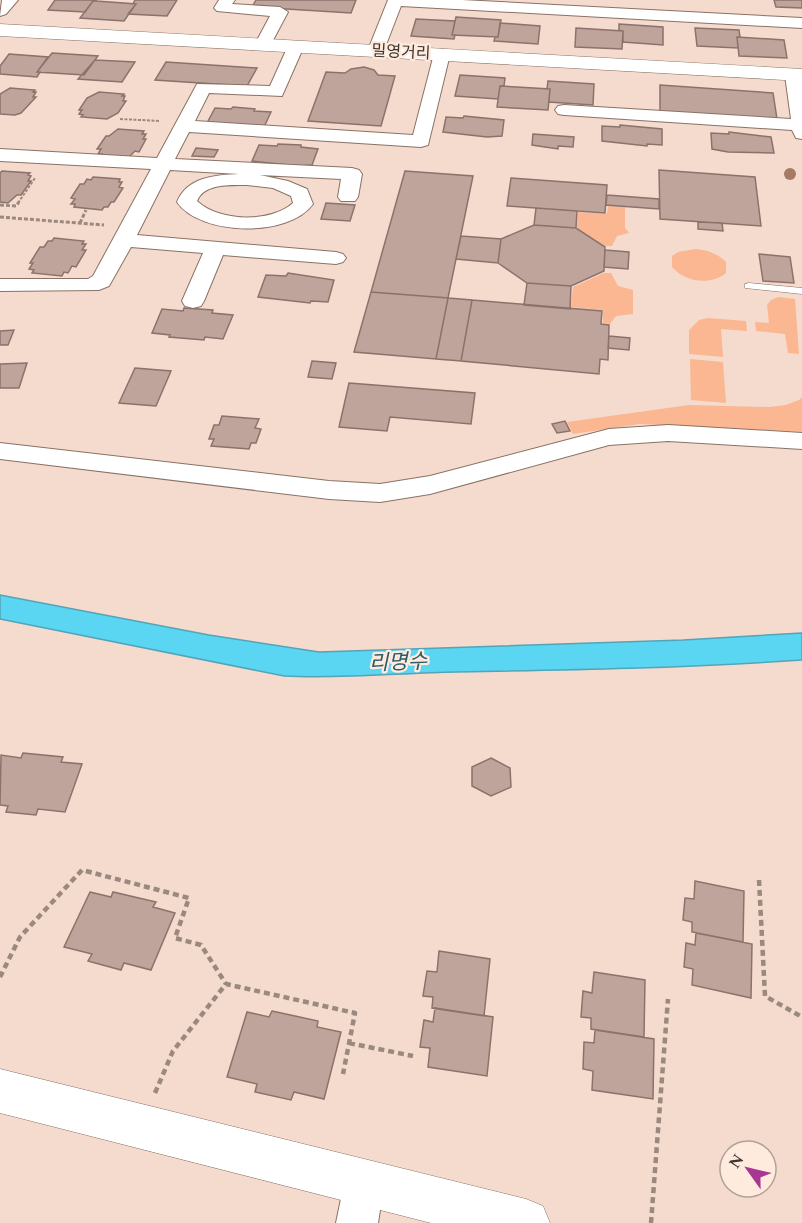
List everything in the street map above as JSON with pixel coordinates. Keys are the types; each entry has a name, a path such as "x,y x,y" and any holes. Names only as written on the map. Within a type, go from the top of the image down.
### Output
{"main road":[{"name":"밀영거리","path":"0,30 797,75"},
{"path":"0,1091 143,1128 360,1203 526,1223"}],"street":[{"path":"0,11 10,0"},
{"path":"227,0 222,8 280,12 263,44"},
{"path":"376,50 396,1 802,23"},
{"path":"0,285 91,285 100,281 106,274 203,88 276,92 296,46"},
{"path":"184,125 421,141 442,54"},
{"path":"564,110 802,128 797,75"},
{"path":"0,155 163,163 245,197 352,174 348,197"},
{"path":"193,301 245,197"},
{"path":"127,233 219,249 336,258"},
{"path":"0,451 329,490 380,493 430,485 609,437 668,433 802,441"}],"lane":[{"path":"749,286 802,291"}],"path":[{"path":"120,119 184,125"},
{"path":"0,204 16,206 39,172"},
{"path":"80,223 86,210"},
{"path":"0,217 80,223 127,233"},
{"path":"0,977 21,937 82,870 189,898 175,938 201,945 226,984 355,1013 343,1074"},
{"path":"759,880 765,996 802,1017"},
{"path":"143,1128 150,1105 173,1051 226,984"},
{"path":"651,1223 668,999"},
{"path":"349,1043 413,1056"}],"shaded area":[{"path":"608,206 625,207 625,228 629,233 617,236 612,246 605,246 577,228 578,212 607,214"},
{"path":"695,249 712,252 723,259 726,262 726,273 713,280 705,281 691,279 672,267 672,256 678,252"},
{"path":"604,273 611,273 618,286 633,290 633,314 616,316 610,324 603,323 603,310 571,307 573,287"},
{"path":"778,297 795,299 799,354 788,353 785,334 756,331 755,322 769,323 767,305"},
{"path":"708,318 746,321 747,331 721,329 723,357 689,354 689,330 699,320"},
{"path":"690,359 723,362 726,403 691,400"},
{"path":"802,397 802,432 640,424 573,434 567,422 689,405 769,407 786,405"}],"water":[{"name":"리명수","path":"0,595 209,635 319,652 683,640 802,633 802,660 630,668 284,676 0,619"}],"building":[{"path":"55,0 97,0 93,1 85,12 48,10"},
{"path":"135,0 177,0 167,16 128,14 136,4 133,4"},
{"path":"256,0 356,0 351,13 252,7"},
{"path":"774,0 802,0 802,8 776,7"},
{"path":"93,1 136,4 124,21 80,18"},
{"path":"456,17 501,20 498,37 452,35"},
{"path":"416,19 455,21 452,35 455,35 454,39 411,36"},
{"path":"500,23 540,26 538,44 494,41 495,37 498,37"},
{"path":"619,24 663,27 663,45 623,42 623,31 619,31"},
{"path":"576,28 623,31 622,49 575,47"},
{"path":"695,28 739,30 738,48 697,46"},
{"path":"737,37 784,40 787,58 739,56"},
{"path":"52,53 98,56 84,75 37,72"},
{"path":"9,54 48,57 37,72 40,72 37,77 0,74 0,66"},
{"path":"95,60 135,62 122,82 78,79"},
{"path":"166,62 257,68 247,86 155,80"},
{"path":"364,67 374,70 378,75 395,76 381,126 308,121 326,72 345,73 351,69"},
{"path":"460,75 505,78 504,86 500,86 498,99 455,96"},
{"path":"548,81 594,84 593,105 549,102"},
{"path":"660,85 773,93 777,119 660,112"},
{"path":"500,86 550,89 548,110 497,107"},
{"path":"10,88 35,90 33,97 36,97 21,113 0,114 0,94"},
{"path":"99,92 124,94 123,101 126,101 118,113 107,119 81,117 83,115 79,114 82,110 79,110 87,98"},
{"path":"233,107 271,112 264,127 207,123 215,108 231,109"},
{"path":"464,116 504,120 502,136 487,137 443,132 446,117 463,118"},
{"path":"620,125 662,129 662,145 647,144 647,146 602,141 602,126 620,127"},
{"path":"118,129 144,131 142,134 146,134 143,139 146,139 139,152 135,151 127,159 100,157 102,154 98,154 101,149 97,149 106,136"},
{"path":"729,132 771,137 774,153 728,152 712,149 711,133 729,134"},
{"path":"533,134 574,137 573,147 558,146 558,149 532,145"},
{"path":"278,144 301,145 301,147 318,149 312,165 297,166 252,161 259,145 277,146"},
{"path":"196,148 218,150 214,157 192,156"},
{"path":"659,170 755,177 761,226 660,219"},
{"path":"2,171 30,173 28,175 31,176 28,181 31,181 21,195 17,195 8,203 0,202 0,173"},
{"path":"405,171 473,176 448,298 371,292"},
{"path":"93,177 120,179 119,182 122,182 119,187 123,188 114,202 102,210 74,207 75,204 71,204 75,199 71,198 80,184 84,184 87,179 91,180"},
{"path":"511,178 607,185 605,213 507,206"},
{"path":"607,195 659,199 659,209 606,205"},
{"path":"326,203 355,205 350,221 321,219"},
{"path":"536,208 577,211 576,228 534,225"},
{"path":"698,222 722,223 723,231 698,229"},
{"path":"534,225 576,228 605,247 604,271 571,286 527,283 498,263 501,239"},
{"path":"461,236 501,239 498,263 456,259"},
{"path":"54,238 84,241 82,244 86,244 82,250 86,250 76,267 72,266 68,273 64,272 62,276 32,273 34,270 29,269 33,263 30,263 40,247 44,247"},
{"path":"605,250 629,252 628,269 604,267"},
{"path":"759,254 790,257 794,283 763,281"},
{"path":"288,273 334,280 328,302 311,301 310,303 258,297 266,275 286,276"},
{"path":"527,283 571,286 570,309 524,305"},
{"path":"371,292 448,298 436,359 354,352"},
{"path":"448,298 472,300 461,361 436,359"},
{"path":"472,300 602,311 601,324 609,325 608,360 600,359 599,374 461,361"},
{"path":"184,308 213,310 212,313 233,315 223,339 205,337 204,340 152,333 162,309 183,311"},
{"path":"14,330 8,345 0,345 0,331"},
{"path":"609,336 630,338 629,350 608,348"},
{"path":"312,361 336,363 332,379 308,377"},
{"path":"27,363 19,388 0,388 0,364"},
{"path":"135,368 171,371 156,406 119,403"},
{"path":"349,383 475,393 471,424 390,417 387,431 339,427"},
{"path":"222,416 259,419 255,428 261,429 256,443 251,443 249,449 211,446 214,439 209,439 214,425 219,425"},
{"path":"565,421 570,431 557,433 552,424"},
{"path":"23,753 63,757 61,762 82,764 65,812 38,809 36,815 6,812 8,806 0,805 1,755 21,758"},
{"path":"491,758 510,768 511,787 491,796 472,786 472,767"},
{"path":"695,881 744,891 743,942 692,932 692,922 683,920 685,898 694,899"},
{"path":"90,892 111,897 113,892 156,902 153,907 175,913 151,970 124,963 121,970 88,961 92,954 64,947"},
{"path":"696,933 752,944 751,998 692,985 693,969 684,967 686,943 695,945"},
{"path":"439,951 490,959 484,1016 432,1008 433,997 423,996 427,971 437,972"},
{"path":"594,972 645,980 644,1037 591,1029 591,1018 581,1017 583,991 592,993"},
{"path":"435,1008 493,1017 487,1076 428,1067 430,1048 420,1047 424,1020 433,1022"},
{"path":"272,1011 318,1021 317,1027 341,1032 324,1099 294,1092 291,1100 255,1092 257,1084 227,1077 247,1012 269,1017"},
{"path":"595,1030 654,1039 653,1099 592,1090 593,1071 583,1069 584,1042 594,1043"}]}
